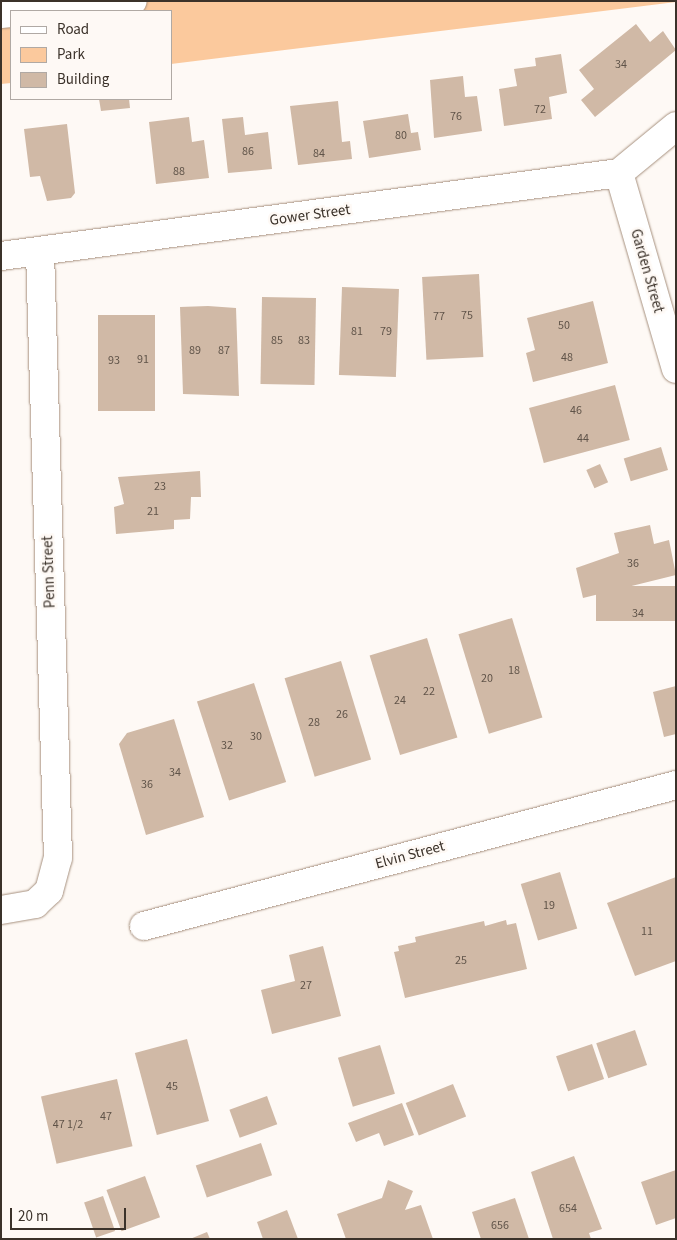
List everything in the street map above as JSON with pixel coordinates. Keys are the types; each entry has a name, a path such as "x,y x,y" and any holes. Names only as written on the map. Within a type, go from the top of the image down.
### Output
{"street":[{"path":"38,10 133,1"},
{"path":"619,173 676,126"},
{"name":"Gower Street","path":"1,256 619,173"},
{"name":"Garden Street","path":"619,173 676,369"},
{"name":"Penn Street","path":"1,910 35,904 49,891 58,858 40,252"},
{"name":"Elvin Street","path":"144,926 676,785"}],"green space":[{"path":"1,1 676,1 172,64 172,10 10,10 10,83 1,84"}],"building":[{"path":"636,24 650,42 663,31 676,50 595,117 581,100 594,89 579,70"},
{"path":"561,54 567,93 549,97 552,119 504,126 499,89 517,86 514,69 536,66 535,58"},
{"path":"463,76 465,97 477,96 482,131 434,138 430,80"},
{"path":"99,100 129,100 130,108 101,111"},
{"path":"338,101 342,142 350,141 352,159 298,165 290,106"},
{"path":"408,114 411,133 418,132 421,150 369,158 363,121"},
{"path":"189,117 192,142 204,140 209,178 156,184 149,122"},
{"path":"243,117 245,135 268,132 272,169 228,173 222,119"},
{"path":"67,124 75,193 71,198 47,201 40,176 30,177 24,129"},
{"path":"479,274 483,357 426,360 422,277"},
{"path":"342,287 399,289 396,377 339,375"},
{"path":"262,297 316,298 314,385 260,384"},
{"path":"593,301 608,363 533,382 526,353 535,350 527,318"},
{"path":"180,307 236,308 239,396 183,394"},
{"path":"98,315 155,315 155,411 98,411"},
{"path":"615,385 630,440 544,463 529,408"},
{"path":"661,447 668,470 631,481 624,458"},
{"path":"600,464 608,482 594,488 586,470"},
{"path":"200,471 201,497 191,497 190,519 174,520 174,529 116,534 114,507 124,504 118,477"},
{"path":"650,525 654,544 669,540 676,575 583,598 576,568 619,553 614,533"},
{"path":"596,586 676,586 676,621 596,621"},
{"path":"512,618 542,717 489,734 458,634"},
{"path":"427,638 457,737 400,755 370,656"},
{"path":"341,661 371,759 315,777 285,678"},
{"path":"254,683 286,782 229,800 197,702"},
{"path":"676,686 676,734 664,737 653,692"},
{"path":"174,719 204,817 146,835 119,744 127,733"},
{"path":"560,872 577,928 538,940 521,884"},
{"path":"676,877 676,961 635,976 607,903"},
{"path":"506,920 507,925 516,923 527,969 405,998 394,952 399,951 398,946 416,942 415,937 484,921 485,926"},
{"path":"323,946 341,1016 272,1034 261,990 295,981 289,955"},
{"path":"635,1030 647,1065 608,1078 596,1043"},
{"path":"187,1039 209,1121 157,1135 135,1053"},
{"path":"592,1044 604,1079 568,1091 556,1056"},
{"path":"380,1045 395,1094 353,1107 338,1058"},
{"path":"117,1079 133,1146 57,1164 41,1097"},
{"path":"453,1084 466,1116 419,1136 406,1103"},
{"path":"267,1096 277,1124 240,1138 229,1110"},
{"path":"402,1103 414,1135 384,1146 379,1133 356,1142 348,1123"},
{"path":"261,1143 272,1175 207,1198 196,1165"},
{"path":"574,1156 602,1229 589,1233 591,1239 553,1239 531,1172"},
{"path":"676,1170 676,1218 656,1225 641,1182"},
{"path":"145,1176 160,1217 122,1231 106,1190"},
{"path":"388,1180 413,1191 405,1210 421,1205 433,1239 346,1239 337,1214 382,1198"},
{"path":"103,1196 115,1231 96,1237 84,1203"},
{"path":"515,1198 529,1239 481,1239 472,1212"},
{"path":"287,1210 298,1239 263,1239 257,1222"},
{"path":"207,1232 210,1239 190,1239"}]}
